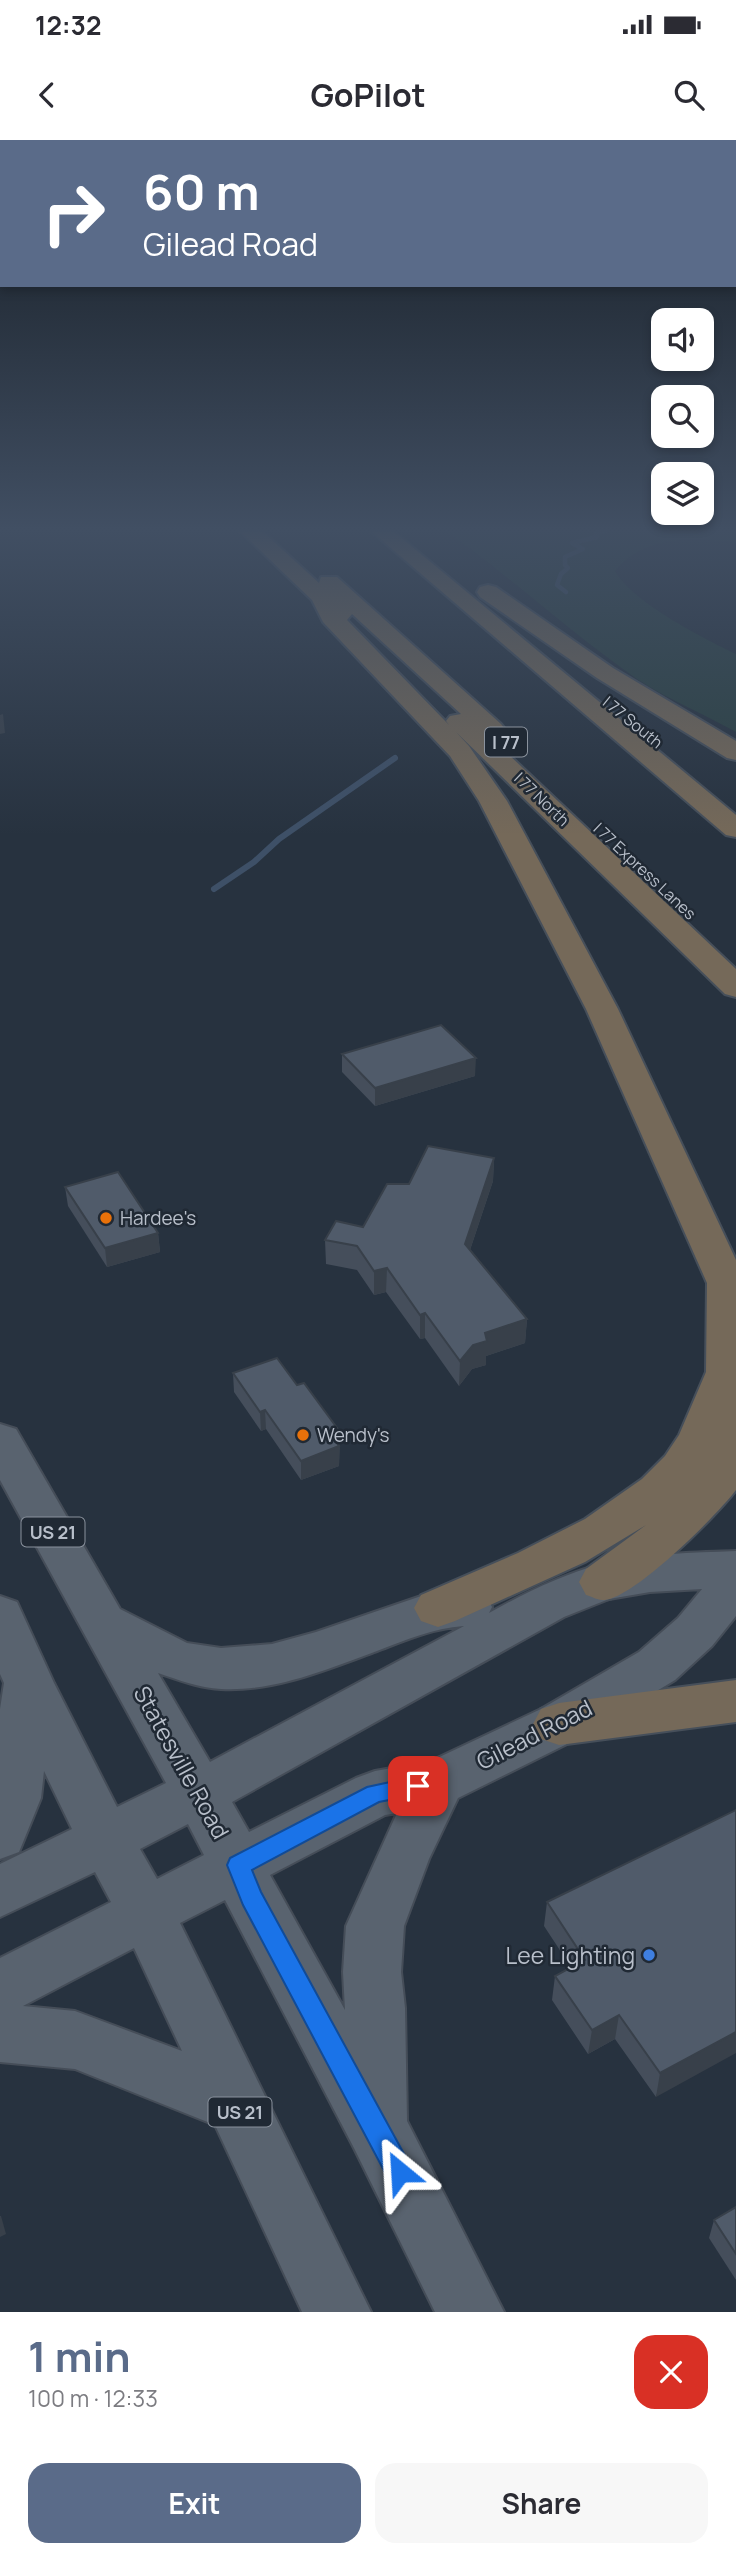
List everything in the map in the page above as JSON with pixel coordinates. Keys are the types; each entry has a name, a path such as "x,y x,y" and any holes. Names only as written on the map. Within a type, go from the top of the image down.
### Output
{"highway":[{"path":"346,632 460,751 493,801 602,1009 732,1286 727,1371 735,1449 723,1475 701,1503 662,1538 603,1582"},
{"name":"I 77 North","path":"360,632 466,728 736,987"},
{"name":"I 77 Express Lanes","path":"385,632 562,793 736,957"},
{"path":"502,632 736,829"},
{"name":"I 77 South","path":"524,632 736,807"},
{"path":"547,632 605,673 736,752"},
{"path":"438,1608 558,1554 626,1516 652,1498 683,1466 700,1439 727,1371"},
{"path":"559,1724 736,1701"}],"main road":[{"name":"Statesville Road","path":"0,1440 200,1794 252,1897 376,2126 470,2312"},
{"path":"0,1892 200,1794 547,1604 603,1582 660,1573 736,1569"},
{"name":"Gilead Road","path":"0,1988 375,1794 439,1782 559,1724 657,1667 695,1632 736,1581"},
{"path":"105,1623 173,1658 196,1665 224,1668 262,1665 311,1655 438,1608 547,1604"},
{"name":"US 21","path":"0,1615 29,1683 106,1839 145,1911 337,2312"},
{"path":"0,1835 14,1798 29,1683"},
{"path":"376,2126 372,1972 375,1926 402,1858 439,1782"},
{"path":"0,2033 75,2040 235,2102"}],"green space":[{"path":"576,632 694,632 736,654 736,732 637,679"}],"building":[{"path":"441,1025 476,1058 375,1088 342,1054"},
{"path":"428,1146 494,1158 465,1244 527,1319 485,1333 487,1341 473,1345 460,1361 425,1313 420,1315 387,1268 374,1271 357,1246 325,1240 336,1221 363,1227 387,1184 409,1184"},
{"path":"118,1172 158,1233 105,1248 65,1187"},
{"name":"Wendy's","path":"277,1358 297,1385 304,1383 340,1432 331,1435 339,1446 301,1461 265,1410 260,1412 233,1373"},
{"name":"Lee Lighting","path":"736,1810 736,2032 660,2073 619,2015 592,2030 555,1976 585,1960 547,1902"},
{"path":"736,2207 736,2254 714,2220"}],"waterway":[{"path":"214,889 254,862 279,839 395,758"}],"place":[{"name":"Hardee's","path":"106,1218"},
{"name":"Wendy's","path":"303,1435"},
{"name":"Lee Lighting","path":"649,1955"}],"route":[{"path":"400,2172 252,1897 238,1865 375,1794 418,1786"}]}
